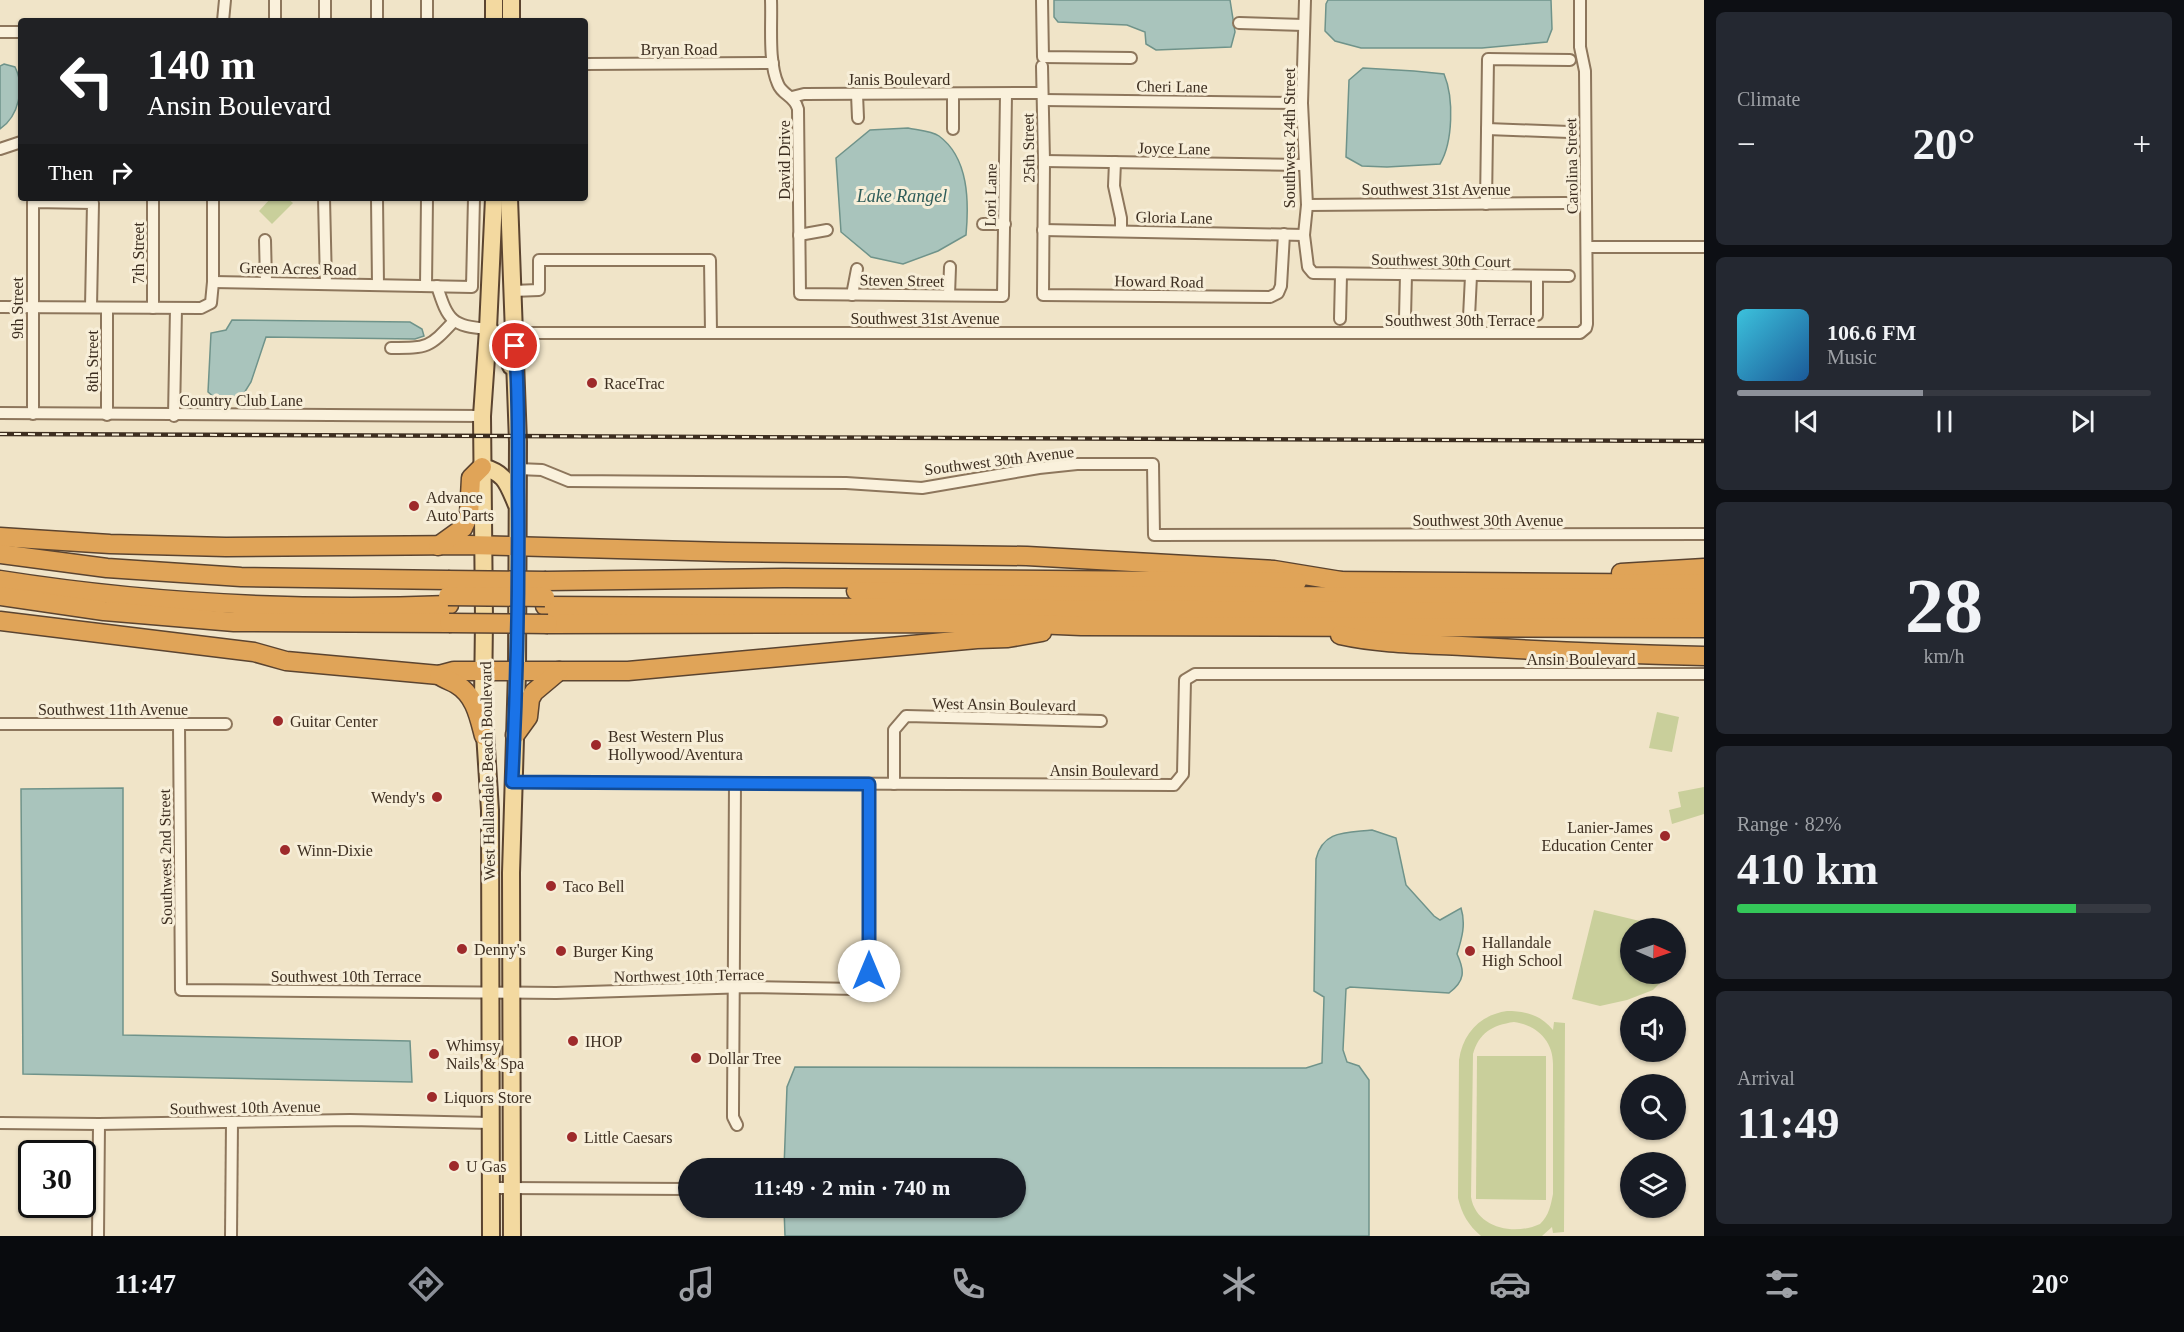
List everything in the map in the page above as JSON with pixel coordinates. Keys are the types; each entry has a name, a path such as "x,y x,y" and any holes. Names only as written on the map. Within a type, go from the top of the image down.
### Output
{"highway":[{"path":"438,546 463,528 469,515 471,478 482,467"},
{"path":"0,537 110,544 226,547 484,546 1027,556 1274,570 1341,581"},
{"path":"0,554 107,568 241,577 449,601"},
{"path":"0,568 94,581 186,590 449,601 966,610 1704,613"},
{"path":"1548,584 1624,573 1704,568"},
{"path":"784,578 822,591 1041,595 1704,598"},
{"path":"546,602 784,578 1251,583 1341,581 1704,584"},
{"path":"0,580 159,599 268,605 1041,595"},
{"path":"0,596 104,611 234,622 449,601"},
{"path":"546,602 687,623 1704,628"},
{"path":"687,623 761,612 946,613 966,610"},
{"path":"0,621 254,652 286,661 439,675 454,671 665,669 1008,638 1081,626"},
{"path":"1306,627 1363,640 1592,654 1704,656"},
{"path":"515,735 528,717 530,699 534,692 559,671"},
{"path":"439,675 457,685 470,698 477,709 484,736"}],"main road":[{"path":"494,0 494,18"},
{"path":"511,0 511,18"},
{"name":"West Hallandale Beach Boulevard","path":"491,1236 490,810 484,736 482,416 494,201"},
{"name":"West Hallandale Beach Boulevard","path":"509,201 518,387 517,672 512,782 512,1236"},
{"path":"490,284 499,318 505,327 514,333"},
{"path":"488,329 497,335 506,351 518,387"},
{"path":"482,467 502,475 518,507"}],"street":[{"path":"223,18 225,0"},
{"path":"275,0 275,18"},
{"path":"325,18 326,0"},
{"path":"377,0 377,18"},
{"path":"427,0 428,18"},
{"name":"David Drive","path":"771,0 773,63 777,83 781,90 792,97 798,109 800,294"},
{"name":"25th Street","path":"1042,0 1043,61 1040,96 1044,161 1043,230"},
{"name":"Southwest 24th Street","path":"1305,0 1302,103 1306,205 1304,235 1308,267 1313,273"},
{"name":"Carolina Street","path":"1580,0 1580,47 1585,71 1587,324 1584,331"},
{"path":"1239,23 1304,25"},
{"path":"0,32 18,32"},
{"path":"1043,61 1131,58"},
{"path":"1486,204 1488,59 1570,60"},
{"name":"Bryan Road","path":"588,64 773,63"},
{"name":"Janis Boulevard","path":"792,97 804,94 1006,94"},
{"path":"857,94 858,118"},
{"name":"Cheri Lane","path":"1006,94 1302,103"},
{"name":"Lori Lane","path":"1003,296 1006,94"},
{"path":"953,95 953,129"},
{"path":"1487,129 1569,132"},
{"path":"0,149 18,143"},
{"name":"Joyce Lane","path":"1044,161 1304,165"},
{"path":"1115,162 1114,186 1121,218 1121,231"},
{"name":"7th Street","path":"153,201 153,308"},
{"path":"212,201 213,282"},
{"path":"324,201 326,284"},
{"path":"377,201 378,285"},
{"path":"427,201 432,286 444,309 454,321 465,327 488,329"},
{"name":"Green Acres Road","path":"0,307 201,308 211,303 213,282 472,287 474,201"},
{"name":"9th Street","path":"33,414 33,202 93,203"},
{"name":"8th Street","path":"91,307 93,203"},
{"name":"Southwest 31st Avenue","path":"1306,205 1566,203"},
{"path":"983,224 1005,224"},
{"path":"799,235 827,230"},
{"name":"Gloria Lane","path":"1043,230 1304,235"},
{"name":"Howard Road","path":"1043,230 1043,295 1270,297 1278,293 1281,286 1284,234"},
{"path":"266,240 266,282"},
{"path":"1587,247 1704,247"},
{"path":"512,291 539,290 539,260 710,260 711,332"},
{"path":"949,296 950,267"},
{"path":"852,295 857,270"},
{"name":"Southwest 30th Court","path":"1313,273 1569,276"},
{"path":"1405,318 1406,274"},
{"path":"1340,319 1341,275"},
{"path":"1469,317 1471,276"},
{"path":"1537,276 1537,315"},
{"name":"Steven Street","path":"800,294 1003,296"},
{"name":"8th Street","path":"107,308 107,415"},
{"path":"174,416 176,308"},
{"path":"391,348 421,348 436,340 454,321"},
{"name":"Southwest 30th Terrace","path":"1336,334 1576,335 1584,331"},
{"name":"Southwest 31st Avenue","path":"514,333 1336,334"},
{"name":"Country Club Lane","path":"0,413 174,416 482,416"},
{"name":"Southwest 30th Avenue","path":"518,469 542,470 569,481 846,483 922,488 1039,468 1077,464 1153,464 1154,535 1704,534"},
{"name":"Ansin Boulevard","path":"512,782 1174,785 1183,774 1185,680 1195,674 1704,674"},
{"name":"West Ansin Boulevard","path":"894,784 894,730 906,716 1101,721"},
{"name":"Southwest 11th Avenue","path":"0,724 226,724"},
{"name":"Southwest 2nd Street","path":"178,724 182,990"},
{"path":"735,783 733,1117 737,1125"},
{"name":"Northwest 10th Terrace","path":"511,992 858,988 866,984 869,971 869,784"},
{"name":"Southwest 10th Terrace","path":"182,990 511,992"},
{"name":"Southwest 10th Avenue","path":"0,1123 377,1120 491,1123"},
{"path":"231,1236 232,1122"},
{"path":"98,1236 99,1124"},
{"path":"491,1188 678,1189"}],"green space":[{"path":"268,201 291,201 293,203 272,224 259,211"},
{"path":"1657,712 1679,717 1672,752 1649,748"},
{"path":"1704,787 1704,814 1672,824 1669,810 1681,807 1678,792"},
{"path":"1594,910 1627,918 1620,918 1620,984 1659,984 1653,990 1637,996 1620,996 1620,1002 1600,1006 1572,999"},
{"path":"1507,1011 1527,1013 1538,1017 1553,1030 1554,1022 1565,1023 1564,1232 1553,1233 1552,1227 1542,1236 1481,1236 1469,1223 1458,1198 1461,1050 1474,1027 1497,1013","holes":["1506,1023 1522,1024 1542,1035 1552,1055 1553,1194 1548,1214 1540,1224 1530,1228 1508,1229 1498,1227 1480,1216 1474,1208 1471,1197 1473,1054 1479,1041 1488,1031"]},
{"path":"1477,1056 1546,1056 1546,1200 1476,1199"}],"water":[{"path":"1054,0 1230,0 1235,32 1231,47 1156,50 1146,44 1145,32 1127,25 1058,22 1054,17"},
{"path":"1328,0 1551,0 1552,29 1547,42 1482,48 1361,48 1335,41 1325,31"},
{"path":"4,64 15,67 18,75 18,101 12,117 0,129 0,66"},
{"path":"1363,68 1444,74 1451,107 1451,120 1448,144 1440,164 1362,166 1346,157 1349,80"},
{"name":"Lake Rangel","path":"908,128 936,134 949,145 956,156 965,181 967,222 966,235 938,251 903,264 871,257 841,232 836,158 870,130"},
{"path":"232,320 410,322 422,329 424,336 415,339 266,337 251,382 241,398 214,397 208,392 211,333 226,330"},
{"path":"123,788 123,1035 410,1041 412,1082 23,1074 21,789"},
{"path":"1372,830 1396,838 1406,885 1440,920 1461,908 1463,925 1457,954 1462,971 1461,980 1449,993 1350,987 1346,989 1343,1050 1347,1062 1359,1066 1369,1080 1369,1236 785,1236 784,1218 1026,1218 1026,1158 784,1158 787,1087 795,1067 1306,1068 1322,1063 1324,997 1314,991 1316,859 1324,843 1330,838 1345,833"}],"railway":[{"path":"0,434 1704,441"}],"place":[{"name":"RaceTrac","path":"592,383"},
{"name":"Advance Auto Parts","path":"414,506"},
{"name":"Guitar Center","path":"278,721"},
{"name":"Best Western Plus Hollywood/Aventura","path":"596,745"},
{"name":"Wendy's","path":"437,797"},
{"name":"Lanier-James Education Center","path":"1665,836"},
{"name":"Winn-Dixie","path":"285,850"},
{"name":"Taco Bell","path":"551,886"},
{"name":"Denny's","path":"462,949"},
{"name":"Burger King","path":"561,951"},
{"name":"Hallandale High School","path":"1470,951"},
{"name":"IHOP","path":"573,1041"},
{"name":"Whimsy Nails & Spa","path":"434,1054"},
{"name":"Dollar Tree","path":"696,1058"},
{"name":"Liquors Store","path":"432,1097"},
{"name":"Little Caesars","path":"572,1137"},
{"name":"U Gas","path":"454,1166"}],"route":[{"path":"515,346 518,387 518,548 517,672 512,782 869,784 869,971"}]}
